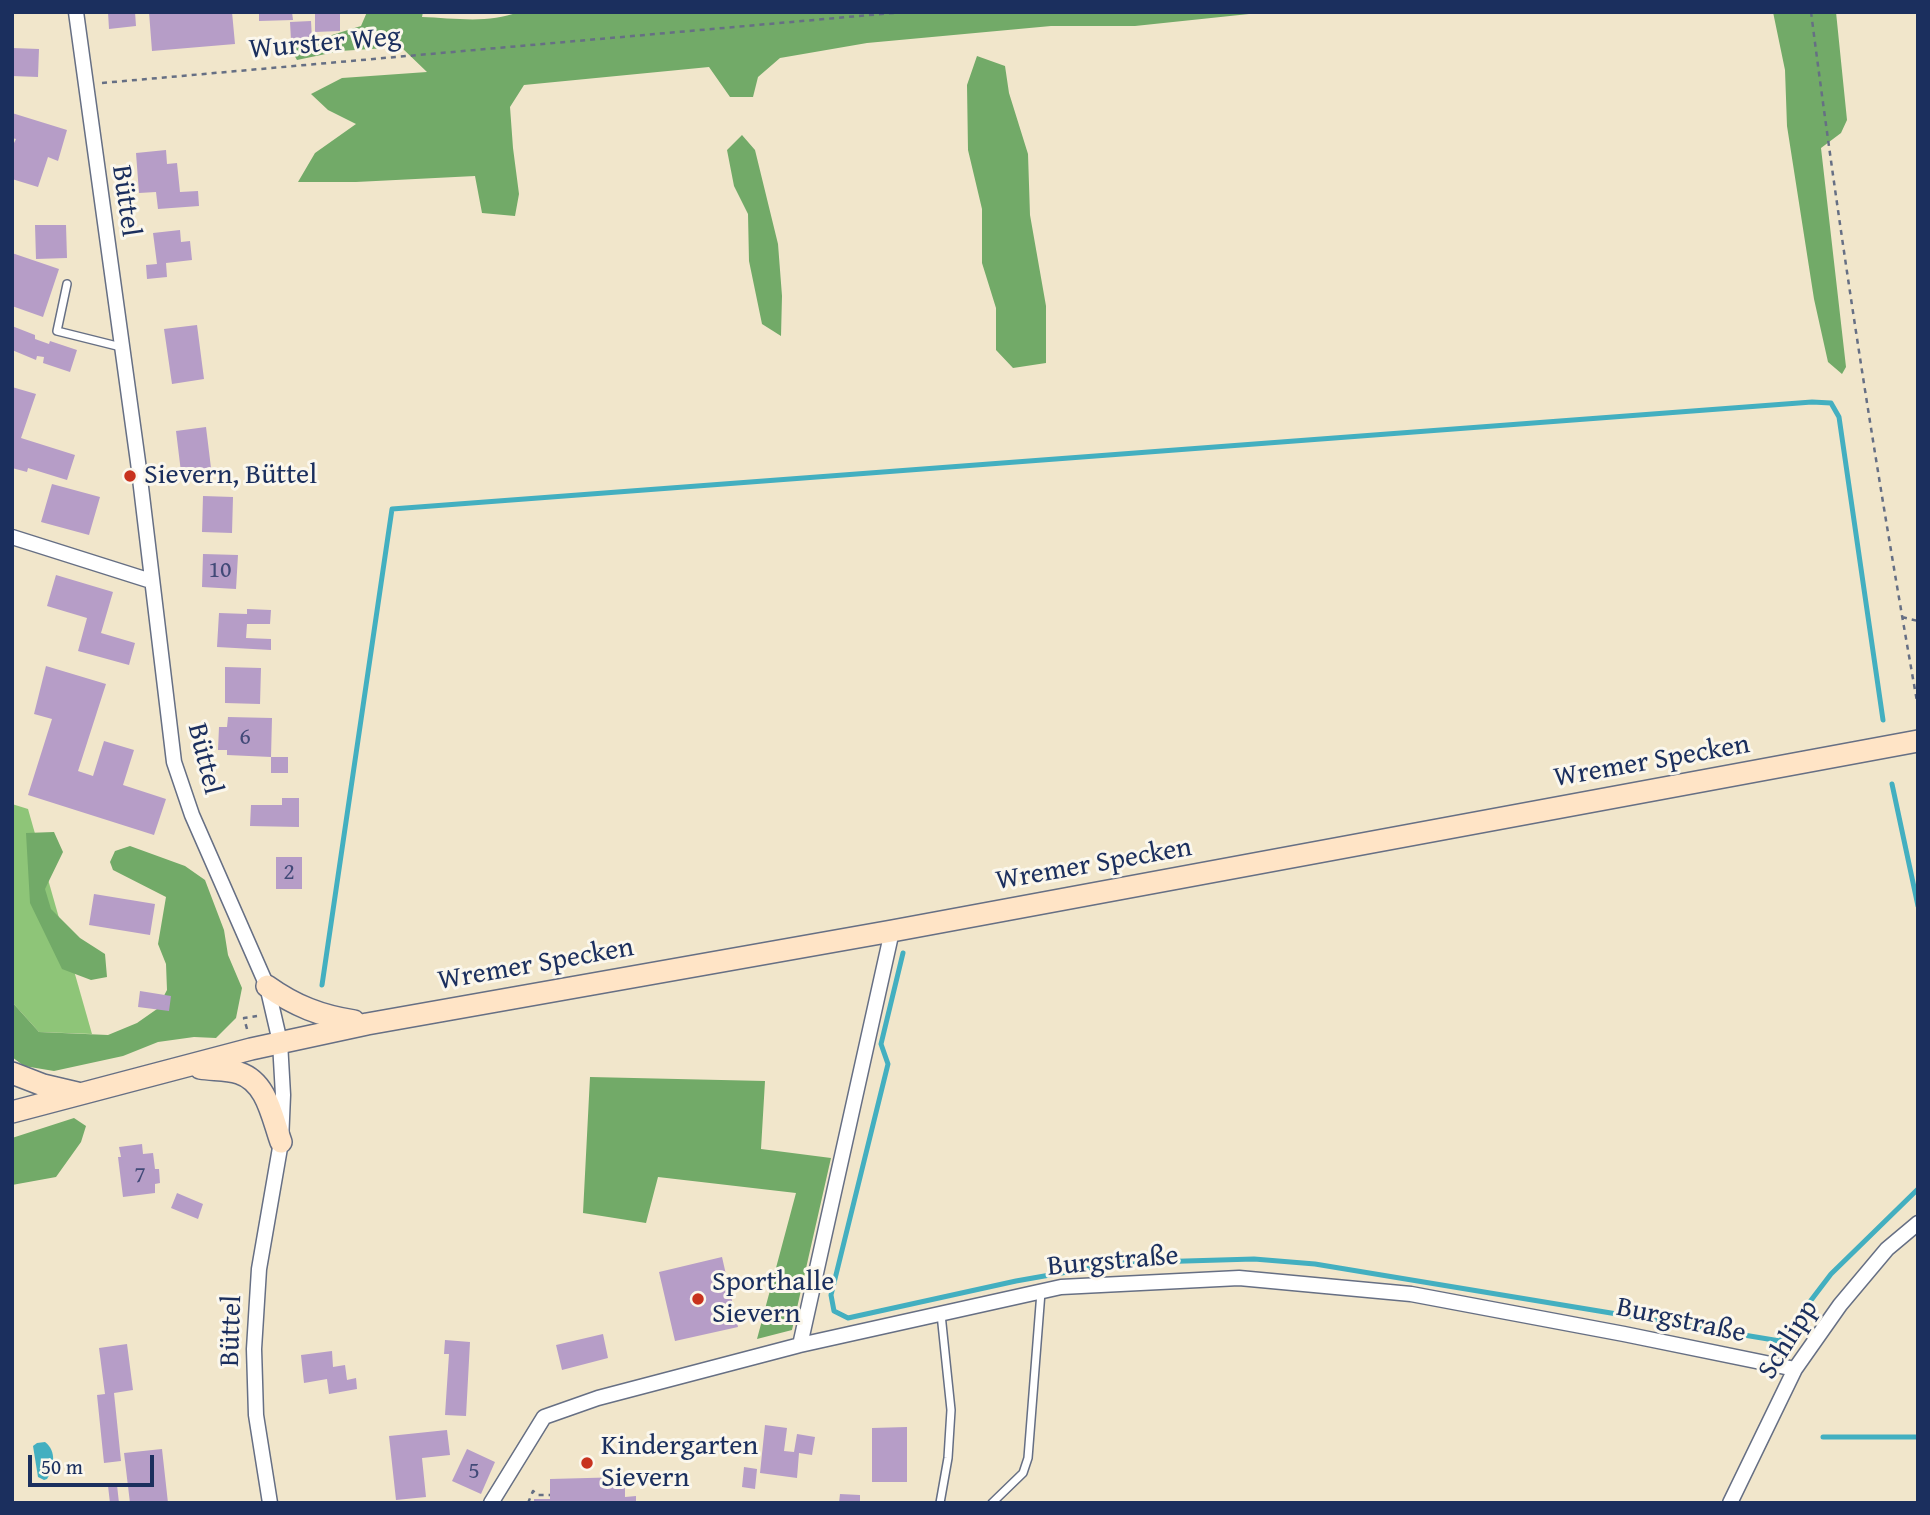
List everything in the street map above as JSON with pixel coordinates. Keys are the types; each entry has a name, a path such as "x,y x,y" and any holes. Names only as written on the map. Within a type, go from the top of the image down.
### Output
{"street":[{"name":"Büttel","path":"76,12 138,462 174,762 192,815 267,986 281,1042 281,1142 258,1269 254,1349 256,1415 270,1503"},
{"path":"12,537 152,581"},
{"name":"Wremer Specken","path":"12,1112 281,1042 367,1024 892,931 1918,741"},
{"path":"800,1345 892,931"},
{"path":"267,986 304,1009 332,1018 367,1024"},
{"path":"188,1067 238,1072 253,1080 262,1091 281,1142"},
{"path":"12,1073 43,1086 83,1094"},
{"name":"Schlipp","path":"1730,1503 1795,1370 1840,1305 1887,1249 1918,1223"},
{"name":"Burgstraße","path":"491,1503 544,1417 598,1398 800,1345 1061,1287 1239,1278 1411,1294 1795,1370"}],"lane":[{"path":"67,284 57,331 121,347"},
{"path":"992,1503 1023,1473 1028,1458 1041,1292"},
{"path":"940,1503 948,1458 951,1410 941,1314"}],"path":[{"name":"Wurster Weg","path":"85,85 904,12"},
{"path":"1811,12 1837,215 1918,707"},
{"path":"1902,617 1918,621"},
{"path":"528,1503 533,1491 538,1495 550,1495"}],"green space":[{"path":"367,12 423,12 422,17 471,19 495,18 518,12 1268,12 1135,26 1051,26 867,43 780,58 758,77 753,97 730,97 709,67 524,85 510,107 519,194 515,216 482,213 475,176 298,182 315,153 356,124 328,110 311,94 342,78 427,72 401,47 340,51 297,60 290,48 361,26"},
{"path":"1773,12 1836,12 1847,120 1841,133 1821,148 1846,367 1842,374 1828,362 1814,299 1787,126 1785,70"},
{"path":"977,56 1005,66 1009,93 1028,154 1030,215 1046,306 1046,363 1013,368 996,350 996,308 982,263 982,209 968,150 967,85"},
{"path":"742,135 755,150 778,244 782,296 781,336 762,324 749,261 748,214 734,186 727,150"},
{"path":"12,804 28,809 92,1034 39,1032 12,1002"},
{"path":"54,832 63,852 45,889 51,909 80,938 105,954 107,977 91,980 62,969 30,903 26,833"},
{"path":"130,846 185,866 205,880 224,930 228,955 242,988 236,1018 216,1038 194,1037 158,1042 123,1056 54,1071 24,1066 12,1057 12,1002 39,1032 108,1035 137,1023 157,1009 167,990 166,964 158,944 166,897 113,870 110,862 115,851"},
{"path":"590,1077 765,1081 761,1149 831,1158 792,1330 757,1339 796,1193 658,1177 646,1223 583,1213"},
{"path":"74,1118 86,1126 81,1142 56,1177 12,1185 12,1138"}],"water":[{"path":"45,1442 53,1454 53,1464 47,1479 44,1480 38,1477 33,1446"}],"building":[{"path":"108,12 135,12 136,26 109,29"},
{"path":"149,12 232,12 235,44 152,51"},
{"path":"259,12 292,12 293,20 259,21"},
{"path":"315,12 340,12 340,31 315,32"},
{"path":"311,21 312,39 291,40 290,22"},
{"path":"12,48 39,49 38,77 12,76"},
{"path":"12,113 67,130 58,161 48,157 38,187 12,179 12,147 16,139 12,138"},
{"path":"166,150 167,164 177,163 180,192 198,191 199,206 158,209 156,192 139,193 136,153"},
{"path":"35,225 66,225 67,258 36,259"},
{"path":"180,230 181,242 190,241 192,260 166,263 167,277 147,279 146,265 157,264 153,233"},
{"path":"12,253 59,269 43,317 12,306"},
{"path":"197,325 204,379 172,384 164,329"},
{"path":"12,326 35,335 35,339 77,350 70,372 43,363 44,357 37,356 36,360 12,350"},
{"path":"12,387 36,394 21,438 75,455 67,480 28,468 27,472 12,468"},
{"path":"206,427 211,468 181,472 176,431"},
{"path":"52,484 100,497 89,535 41,522"},
{"path":"203,496 233,497 232,533 202,532"},
{"path":"203,554 238,555 236,589 202,587"},
{"path":"56,575 113,592 101,633 135,643 129,665 78,651 87,618 47,606"},
{"path":"247,609 271,610 270,624 247,624 246,638 271,639 271,650 217,647 219,613 247,614"},
{"path":"46,666 106,684 78,771 93,776 104,741 134,750 123,785 166,799 154,835 28,795 52,719 34,714"},
{"path":"225,667 261,668 260,704 225,703"},
{"path":"228,717 272,718 271,757 227,755 227,750 218,750 219,727 227,727"},
{"path":"271,757 288,757 288,773 271,773"},
{"path":"282,798 299,798 299,827 250,826 251,805 282,805"},
{"path":"276,857 302,857 302,889 276,889"},
{"path":"94,894 155,904 150,935 89,925"},
{"path":"140,991 171,996 169,1011 138,1007"},
{"path":"142,1144 143,1154 153,1153 155,1169 159,1169 160,1183 155,1184 155,1193 123,1197 119,1147"},
{"path":"177,1193 203,1204 198,1219 171,1208"},
{"name":"Sporthalle Sievern","path":"722,1257 738,1327 675,1341 659,1272"},
{"path":"603,1334 608,1358 562,1370 556,1345"},
{"path":"445,1340 470,1342 466,1416 445,1415 449,1354 444,1354"},
{"path":"127,1344 133,1390 114,1393 121,1461 104,1463 97,1395 105,1394 99,1348"},
{"path":"332,1351 333,1367 345,1365 347,1380 356,1378 357,1389 329,1394 327,1379 304,1383 301,1355"},
{"path":"765,1425 787,1428 784,1451 794,1452 797,1434 815,1437 812,1455 799,1453 797,1478 760,1473"},
{"path":"907,1427 907,1482 872,1482 872,1428"},
{"path":"447,1430 450,1455 422,1458 426,1497 396,1500 389,1436"},
{"path":"162,1449 168,1503 130,1503 124,1453"},
{"path":"467,1449 495,1462 481,1494 452,1481"},
{"path":"744,1467 757,1469 755,1489 742,1487"},
{"path":"625,1477 625,1497 636,1496 636,1503 534,1503 534,1499 550,1499 550,1479"},
{"path":"117,1485 119,1503 110,1503 108,1486"},
{"path":"840,1494 860,1495 860,1503 839,1503"}],"waterway":[{"path":"322,985 392,509 1812,402 1831,403 1839,417 1883,720"},
{"path":"1892,784 1918,906"},
{"path":"903,953 881,1044 888,1064 831,1295 834,1311 848,1318 1016,1281 1118,1263 1254,1259 1315,1264 1780,1341 1831,1274 1918,1189"},
{"path":"1823,1437 1918,1437"}],"place":[{"name":"Sievern, Büttel","path":"130,476"},
{"name":"Sporthalle Sievern","path":"698,1299"},
{"name":"Kindergarten Sievern","path":"587,1463"}]}
